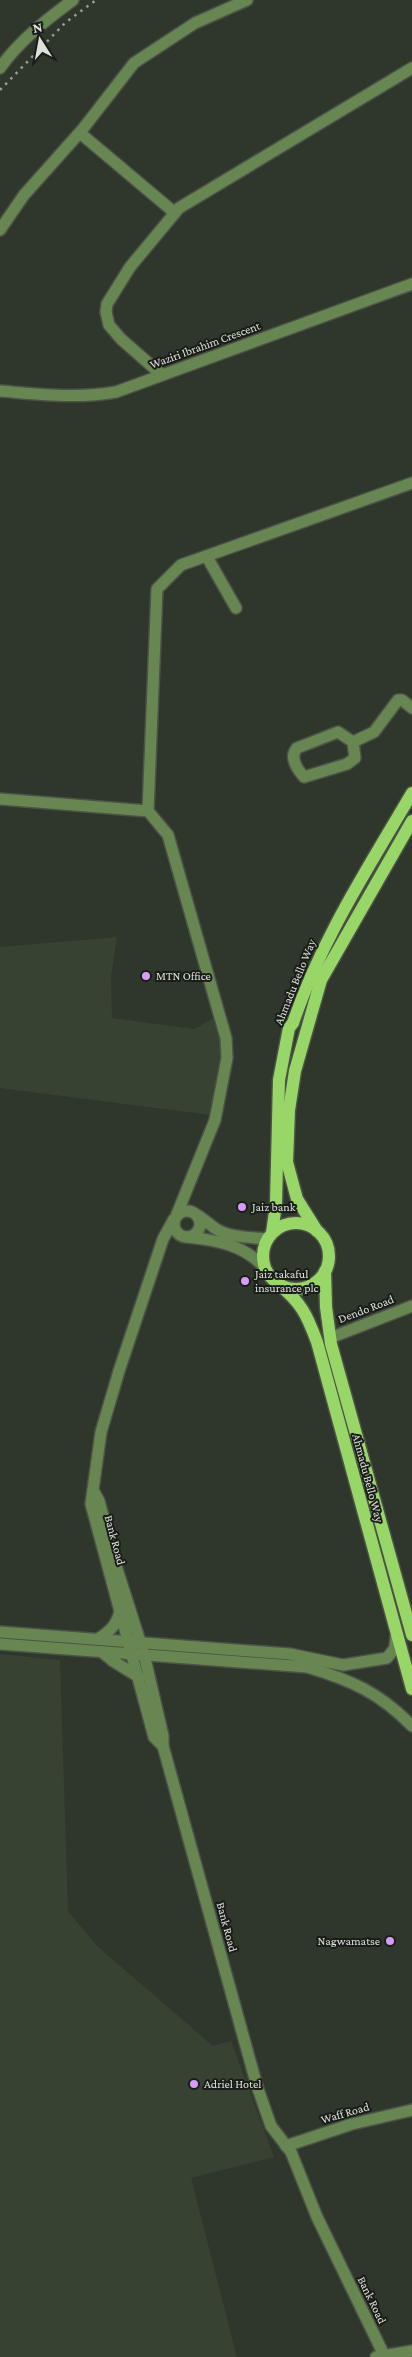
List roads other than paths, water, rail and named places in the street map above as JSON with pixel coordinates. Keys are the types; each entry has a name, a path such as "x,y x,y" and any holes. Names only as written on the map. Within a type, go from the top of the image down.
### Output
{"main road":[{"name":"Ahmadu Bello Way","path":"269,1236 276,1204 279,1080 289,1028 293,1023 313,968 334,926 412,793"},
{"name":"Ahmadu Bello Way","path":"317,1231 296,1199 287,1162 289,1110 295,1070 306,1023 321,980 412,821"},
{"path":"294,1223 310,1226 317,1231 327,1246 329,1259 325,1271 313,1284 305,1288 296,1289 278,1284 268,1274 262,1256 269,1236 278,1228 294,1223"},
{"name":"Ahmadu Bello Way","path":"325,1271 326,1307 330,1338 412,1635"},
{"name":"Ahmadu Bello Way","path":"278,1284 295,1297 310,1323 317,1342 412,1689"}],"street":[{"path":"0,68 8,57 45,20 73,0"},
{"path":"0,230 24,195 81,132 134,63 195,23 247,0"},
{"path":"162,375 121,340 109,326 106,312 107,304 130,267 177,210 412,68"},
{"path":"81,132 177,210"},
{"name":"Waziri Ibrahim Crescent","path":"0,391 62,396 92,396 116,392 412,284"},
{"path":"0,799 148,811 157,589 181,565 412,483"},
{"path":"207,557 236,608"},
{"path":"353,742 374,732 398,700 402,700 412,708"},
{"path":"330,733 341,733 353,742 356,754 352,761 308,777 302,775 292,754 297,748 330,733"},
{"name":"Bank Road","path":"148,811 168,835 226,1038 227,1058 216,1115 188,1188 159,1250 118,1371 101,1432 91,1504 120,1611 135,1641 139,1654 145,1678 154,1737 163,1746 257,2086 271,2126 291,2152 317,2218 380,2356"},
{"path":"188,1188 188,1205 195,1214 200,1223 198,1230 192,1236 185,1236 176,1230 176,1216 195,1214 208,1221 216,1229 232,1235 269,1236"},
{"path":"159,1250 176,1235 206,1239 244,1250 253,1255 265,1268"},
{"name":"Dendo Road","path":"330,1338 412,1306"},
{"name":"Bank Road","path":"93,1490 99,1502 134,1624 135,1641"},
{"path":"98,1639 110,1630 118,1620 120,1611"},
{"path":"134,1624 164,1644"},
{"path":"0,1632 290,1654 333,1663 354,1665 387,1658 395,1648 396,1629"},
{"path":"0,1644 285,1664 330,1674 351,1681 393,1707 412,1726"},
{"path":"102,1652 112,1662 145,1678 167,1656"},
{"name":"Waff Road","path":"286,2146 352,2124 412,2110"},
{"path":"380,2356 412,2351"}],"railway":[{"path":"0,90 65,23 96,0"}],"place":[{"name":"MTN Office","path":"146,976"},
{"name":"Jaiz bank","path":"242,1207"},
{"name":"Jaiz takaful insurance plc","path":"245,1281"},
{"name":"Nagwamatse","path":"390,1941"},
{"name":"Adriel Hotel","path":"194,2084"}]}
